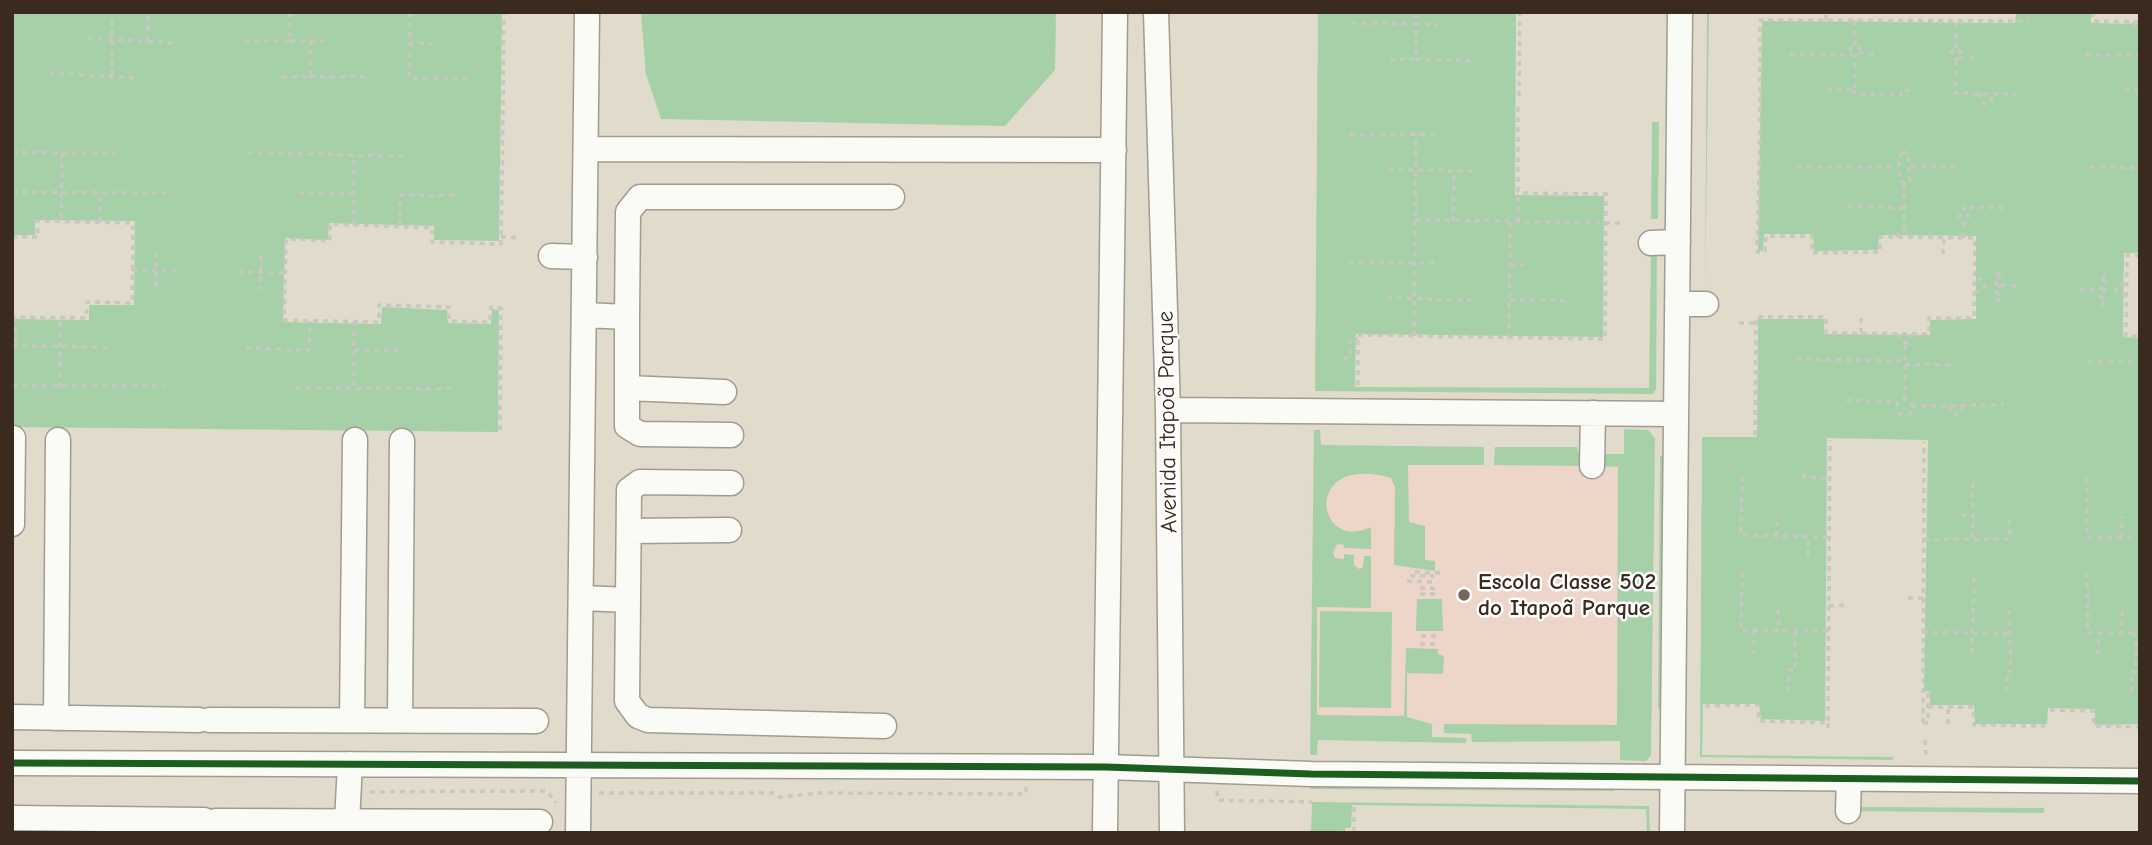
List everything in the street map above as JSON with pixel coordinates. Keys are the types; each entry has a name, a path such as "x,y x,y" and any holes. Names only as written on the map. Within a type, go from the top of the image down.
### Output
{"street":[{"path":"578,833 583,598 587,12"},
{"path":"1105,833 1115,12"},
{"name":"Avenida Itapoã Parque","path":"1156,12 1168,410 1172,833"},
{"path":"1672,833 1680,12"},
{"path":"586,149 1114,150"},
{"path":"731,435 633,432 626,426 628,212 640,197 892,197"},
{"path":"1651,243 1678,242"},
{"path":"551,256 585,257"},
{"path":"1677,304 1706,304"},
{"path":"585,315 627,317"},
{"path":"627,388 723,392"},
{"path":"1168,410 1676,414"},
{"path":"1592,466 1593,413"},
{"path":"12,524 13,438"},
{"path":"56,718 58,440"},
{"path":"352,720 355,440"},
{"path":"400,720 402,441"},
{"path":"731,483 640,482 629,490 627,701 638,716 648,720 884,726"},
{"path":"629,531 729,530"},
{"path":"583,598 628,600"},
{"path":"12,717 536,721"},
{"path":"12,763 1106,767 1849,779 1911,764 2140,781"},
{"path":"350,764 351,825"},
{"path":"1848,811 1849,779"},
{"path":"12,818 58,826 210,821 396,827 548,818"}],"path":[{"path":"112,12 112,76"},
{"path":"147,41 148,12"},
{"path":"290,12 290,41"},
{"path":"410,12 409,78 469,79"},
{"path":"500,430 500,308 491,307 490,322 449,321 449,307 379,305 379,322 284,320 286,239 330,241 330,225 400,226 432,228 432,242 501,244 504,12"},
{"path":"1416,12 1416,59"},
{"path":"1518,222 1520,12"},
{"path":"1826,12 1826,20"},
{"path":"2014,12 2014,21"},
{"path":"2093,12 2093,21 2140,22"},
{"path":"1755,435 1756,317 1826,317 1826,333 1898,334 1929,334 1929,318 1975,318 1975,238 1880,237 1880,252 1812,253 1812,236 1766,236 1765,252 1757,252 1760,20 2030,21"},
{"path":"1855,20 1855,45 1852,45 1855,55 1854,94 1901,95 1901,90 1915,91"},
{"path":"1956,21 1956,48 1953,48 1952,61 1977,58"},
{"path":"2133,22 2135,29 2140,31"},
{"path":"1352,23 1437,25"},
{"path":"88,38 173,43"},
{"path":"244,41 330,41"},
{"path":"310,41 310,77"},
{"path":"409,43 432,43"},
{"path":"1790,54 1877,54"},
{"path":"2086,55 2140,55"},
{"path":"1390,59 1474,61"},
{"path":"1957,59 1955,93 2015,94"},
{"path":"49,73 134,78"},
{"path":"282,77 368,78"},
{"path":"1827,90 1854,90"},
{"path":"2124,90 2140,91"},
{"path":"1979,93 1980,101 1984,104 1990,102 1992,94"},
{"path":"1414,336 1416,134"},
{"path":"1350,135 1436,134"},
{"path":"12,152 116,154"},
{"path":"1904,184 1910,181 1910,154 1904,152 1899,155 1899,179 1904,184 1904,229 1910,237"},
{"path":"61,222 62,153"},
{"path":"248,153 406,156"},
{"path":"354,155 354,225"},
{"path":"1910,166 1957,167"},
{"path":"1797,167 1899,167"},
{"path":"2090,167 2140,168"},
{"path":"1388,170 1474,171"},
{"path":"1453,221 1454,171"},
{"path":"12,192 167,192"},
{"path":"100,192 100,222"},
{"path":"299,193 354,194"},
{"path":"1357,385 1358,335 1605,339 1606,194 1517,193"},
{"path":"400,226 400,195 457,195"},
{"path":"1848,206 1904,208"},
{"path":"1964,238 1967,211 1964,211 1964,207 2007,208"},
{"path":"1415,220 1623,223"},
{"path":"12,237 38,237 37,221 133,223 132,303 87,303 86,318 14,317 14,346 113,347"},
{"path":"1509,338 1510,222"},
{"path":"1896,237 1904,229"},
{"path":"501,237 520,238"},
{"path":"1943,254 1944,238"},
{"path":"156,254 156,287"},
{"path":"261,256 261,290"},
{"path":"2140,256 2127,256 2126,283 2126,336 2140,336"},
{"path":"1349,262 1434,263"},
{"path":"1510,265 1528,265"},
{"path":"1998,268 1995,285 1998,303"},
{"path":"132,270 175,271"},
{"path":"238,272 285,273"},
{"path":"2104,272 2100,290 2100,296 2104,298"},
{"path":"1998,276 2001,285 1998,294"},
{"path":"1975,279 1983,280 1985,285"},
{"path":"2103,280 2106,290 2104,306"},
{"path":"2106,290 2116,289 2118,285 2126,283"},
{"path":"1985,285 1995,285"},
{"path":"1975,292 1982,290 1985,285"},
{"path":"2001,285 2019,286"},
{"path":"2116,289 2118,294 2126,296"},
{"path":"2080,290 2100,290"},
{"path":"1387,298 1471,300"},
{"path":"1510,300 1565,301"},
{"path":"1861,317 1861,333"},
{"path":"60,318 60,387"},
{"path":"246,348 309,350 310,321"},
{"path":"354,321 354,388"},
{"path":"1739,323 1756,323"},
{"path":"1898,334 1905,343 1905,400"},
{"path":"1905,343 1910,341 1912,334"},
{"path":"1344,358 1350,358 1350,338 1358,339"},
{"path":"354,349 404,350"},
{"path":"1796,359 1954,365"},
{"path":"2088,362 2140,362"},
{"path":"12,386 164,387"},
{"path":"296,388 455,389"},
{"path":"1899,399 1911,400 1910,413 1903,416 1899,412 1899,403 1899,399"},
{"path":"1846,400 1899,403"},
{"path":"1911,405 2004,405"},
{"path":"1949,405 1950,412 1955,415 1961,412 1962,405"},
{"path":"1828,733 1830,440"},
{"path":"1923,693 1928,693 1928,723 1923,723 1923,693 1923,632 1923,598 1924,442"},
{"path":"1804,474 1804,478 1829,478"},
{"path":"1742,477 1741,535 1829,537"},
{"path":"1973,478 1973,539"},
{"path":"2087,478 2087,538 2140,538"},
{"path":"1777,515 1777,536"},
{"path":"1961,515 1973,516"},
{"path":"1924,539 2010,539 2009,515"},
{"path":"2121,538 2122,516"},
{"path":"1808,537 1808,555"},
{"path":"1407,581 1433,582 1433,576 1412,576 1412,572 1440,573"},
{"path":"1742,572 1741,630 1828,631"},
{"path":"1972,653 1974,573"},
{"path":"2087,573 2088,633 2138,633 2136,672 2132,672 2131,692"},
{"path":"1420,589 1439,589"},
{"path":"1420,594 1438,594"},
{"path":"1908,598 1923,598"},
{"path":"1829,606 1845,605"},
{"path":"1778,610 1779,631"},
{"path":"2007,691 2007,671 2011,671 2009,611"},
{"path":"2122,611 2123,633"},
{"path":"1754,630 1754,653"},
{"path":"1789,691 1790,670 1795,670 1795,631"},
{"path":"1923,632 2010,634"},
{"path":"2098,654 2099,633"},
{"path":"1421,636 1438,636"},
{"path":"1420,644 1438,644"},
{"path":"1705,706 1758,705 1759,721 1828,723"},
{"path":"1948,706 1948,724"},
{"path":"1928,707 1973,707 1973,725 2045,726"},
{"path":"2050,710 2093,711 2094,726 2140,727"},
{"path":"1911,764 1926,740"},
{"path":"594,795 604,792 772,793 780,797 819,793 1026,794 1026,767"},
{"path":"349,793 547,791 557,804 548,818"},
{"path":"1354,807 1354,833"},
{"path":"1341,831 1348,833"}],"shaded area":[{"name":"Escola Classe 502 do Itapoã Parque","path":"1312,464 1618,466 1617,726 1310,723"}],"green space":[{"path":"12,12 502,12 499,241 434,240 434,226 329,223 328,240 285,238 283,322 381,324 382,307 447,310 448,323 491,324 492,309 499,310 498,432 12,427 12,319 89,320 89,305 134,305 135,221 35,220 35,235 12,235"},
{"path":"641,12 1056,12 1055,70 1005,126 661,119 646,74"},
{"path":"1318,12 1516,12 1515,195 1604,196 1603,337 1356,334 1355,387 1649,388 1651,251 1657,251 1656,389 1653,394 1315,391"},
{"path":"1707,12 1709,12 1705,296"},
{"path":"2016,12 2091,12 2091,23 2140,24 2140,253 2124,253 2123,337 2140,338 2140,724 2095,725 2095,709 2048,708 2047,724 1975,724 1974,705 1930,705 1930,692 1924,691 1928,440 1827,438 1825,721 1761,719 1759,704 1703,704 1702,755 1893,757 1893,760 1700,757 1702,437 1757,437 1758,319 1824,319 1824,334 1930,335 1930,320 1976,319 1976,236 1879,235 1878,250 1814,251 1813,234 1764,234 1763,251 1758,250 1762,21 2015,23"},
{"path":"1652,122 1659,122 1658,219 1651,219"},
{"path":"1624,429 1648,430 1655,438 1651,755 1646,761 1620,760 1620,741 1472,742 1471,734 1444,733 1444,724 1617,725 1618,467 1600,466 1600,454 1624,454"},
{"path":"1314,430 1320,430 1321,445 1484,447 1484,465 1408,465 1409,522 1425,526 1425,560 1435,561 1435,571 1394,565 1395,487 1391,478 1362,474 1342,478 1331,489 1327,503 1329,517 1338,527 1352,532 1371,527 1371,549 1344,548 1344,545 1337,544 1333,553 1335,558 1344,559 1344,554 1354,555 1354,565 1359,569 1363,567 1364,556 1371,556 1371,608 1317,607 1317,715 1404,716 1406,648 1438,649 1438,654 1444,656 1443,674 1407,673 1407,717 1432,724 1432,737 1466,738 1466,743 1318,740 1317,755 1310,755"},
{"path":"1495,447 1577,447 1578,453 1584,455 1585,466 1494,465"},
{"path":"1660,456 1665,456 1662,708 1658,709"},
{"path":"1417,599 1442,599 1443,631 1416,631"},
{"path":"1320,611 1392,612 1391,708 1319,707"},
{"path":"1310,785 1614,787 1614,791 1310,789"},
{"path":"1312,802 1649,806 1650,833 1647,833 1646,809 1352,805 1351,828 1345,828 1345,833 1311,833"},
{"path":"1857,807 2044,808 2044,813 1857,811"}],"cycle path":[{"path":"12,763 1106,767 1311,774 2140,781"}],"place":[{"name":"Escola Classe 502 do Itapoã Parque","path":"1464,595"}]}
